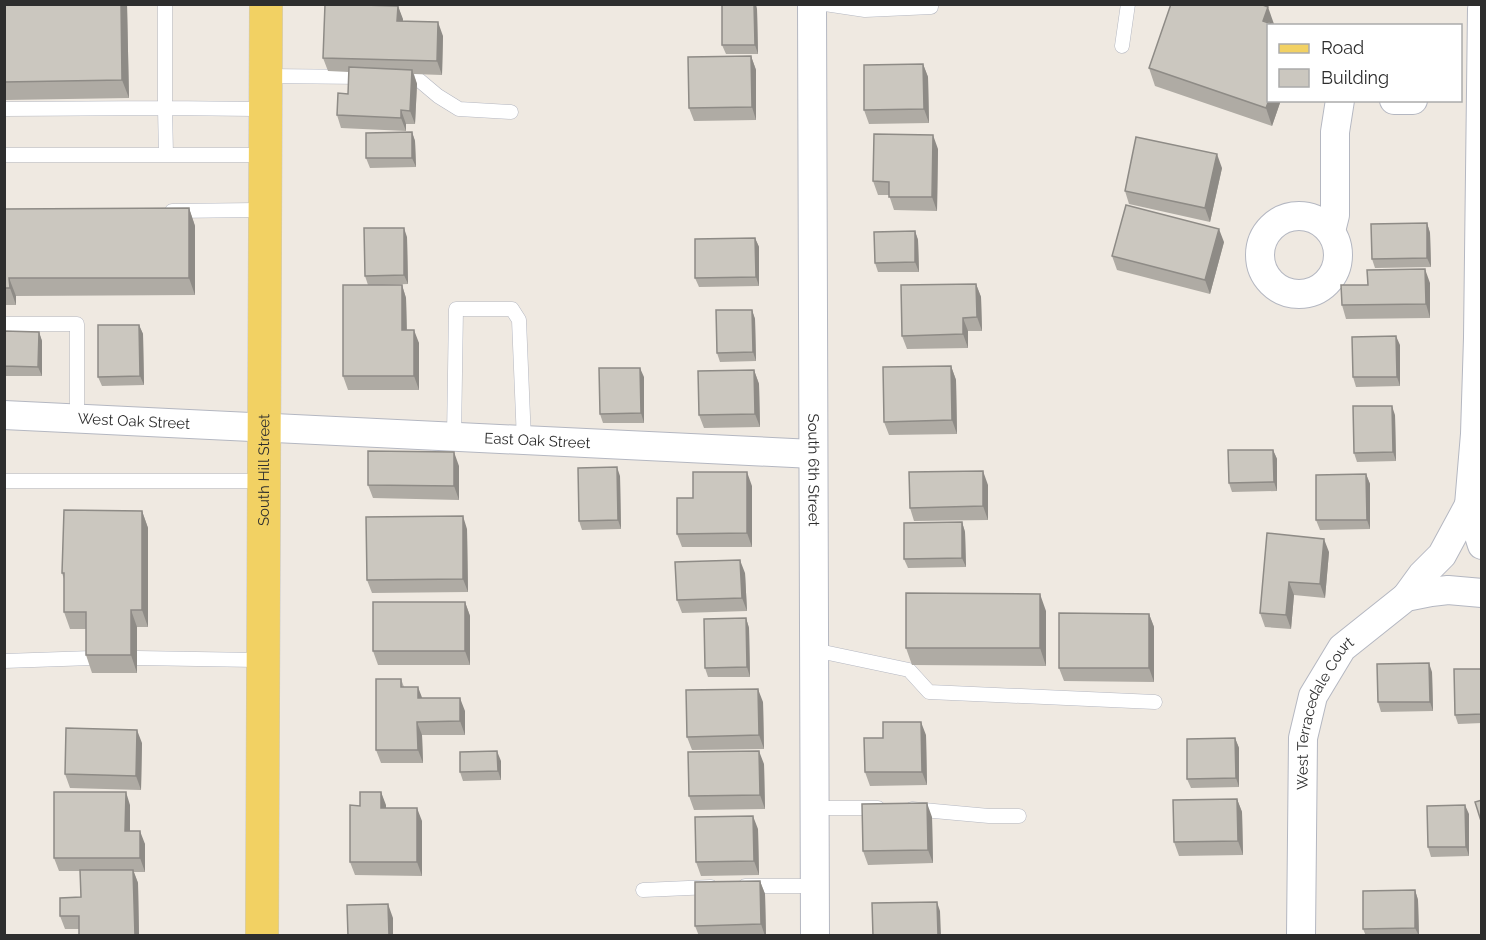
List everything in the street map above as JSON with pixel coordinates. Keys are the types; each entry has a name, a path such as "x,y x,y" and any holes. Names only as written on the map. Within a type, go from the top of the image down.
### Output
{"main road":[{"name":"South Hill Street","path":"262,936 266,4"}],"street":[{"name":"South 6th Street","path":"812,4 815,936"},
{"path":"1482,9 1471,98 1478,338 1469,506 1482,544"},
{"path":"1331,231 1335,215 1335,132 1340,102"},
{"name":"West Oak Street","path":"4,415 263,428"},
{"name":"East Oak Street","path":"263,428 813,454"},
{"path":"1406,597 1422,575 1442,555 1469,506"},
{"name":"West Terracedale Court","path":"1301,936 1303,738 1313,696 1342,648 1406,597 1448,590 1482,593"}],"lane":[{"path":"165,4 166,155"},
{"path":"825,4 865,10 931,7 932,4"},
{"path":"1122,46 1128,4"},
{"path":"266,76 419,80 438,96 459,109 511,112"},
{"path":"4,109 265,109"},
{"path":"4,155 265,155"},
{"path":"158,211 265,210"},
{"path":"454,437 456,309 512,309 519,320 524,441"},
{"path":"4,324 77,324 77,418"},
{"path":"4,481 263,481"},
{"path":"814,650 909,670 929,692 1155,702"},
{"path":"4,661 92,658"},
{"path":"137,658 262,660"},
{"path":"814,808 896,807 989,816 1019,816"},
{"path":"643,890 729,886 815,886"}],"building":[{"path":"4,4 121,4 122,80 4,82"},
{"path":"325,4 398,6 397,21 438,22 437,61 323,58"},
{"path":"722,4 754,4 755,45 722,45"},
{"path":"1171,4 1260,4 1268,7 1263,21 1271,24 1267,24 1268,102 1266,108 1149,68"},
{"path":"751,56 752,107 689,108 688,57"},
{"path":"923,64 924,109 864,110 864,65"},
{"path":"349,67 412,70 410,111 401,110 401,118 337,115 338,93 348,94"},
{"path":"412,132 412,158 366,158 366,133"},
{"path":"874,134 933,135 932,197 889,197 889,182 873,181"},
{"path":"1136,137 1217,154 1205,208 1125,191"},
{"path":"1126,205 1219,229 1205,280 1112,256"},
{"path":"189,208 189,278 9,278 10,288 4,288 4,209"},
{"path":"1427,223 1427,258 1372,259 1371,224"},
{"path":"364,228 404,228 404,275 365,276"},
{"path":"915,231 915,262 875,263 874,232"},
{"path":"755,238 756,277 695,278 695,239"},
{"path":"1425,269 1426,304 1342,305 1341,285 1368,285 1367,270"},
{"path":"976,284 977,317 963,318 963,334 902,336 901,285"},
{"path":"343,285 402,285 402,330 414,330 414,376 343,376"},
{"path":"716,310 752,310 753,352 717,353"},
{"path":"98,325 139,325 140,376 98,377"},
{"path":"4,331 39,332 38,367 4,366"},
{"path":"1396,336 1397,377 1353,377 1352,337"},
{"path":"951,366 952,420 884,422 883,367"},
{"path":"599,368 640,368 641,413 600,414"},
{"path":"754,370 755,414 699,415 698,371"},
{"path":"1353,406 1392,406 1393,452 1354,453"},
{"path":"1228,450 1273,450 1274,482 1229,483"},
{"path":"368,451 454,452 454,486 368,485"},
{"path":"617,467 618,520 579,521 578,468"},
{"path":"983,471 983,506 910,508 909,472"},
{"path":"693,472 747,472 747,533 677,534 677,498 693,498"},
{"path":"1366,474 1367,520 1316,520 1316,475"},
{"path":"64,510 142,511 142,610 131,610 131,655 86,655 86,612 64,612 64,573 62,573"},
{"path":"463,516 463,579 367,580 366,517"},
{"path":"962,522 962,558 904,559 904,523"},
{"path":"1267,533 1324,539 1320,584 1289,582 1286,615 1260,613"},
{"path":"740,560 742,598 677,600 675,562"},
{"path":"906,593 1040,594 1040,648 906,648"},
{"path":"373,602 465,602 465,651 373,651"},
{"path":"1059,613 1149,614 1149,668 1059,668"},
{"path":"746,618 747,667 705,668 704,619"},
{"path":"1429,663 1430,702 1378,702 1377,664"},
{"path":"1454,669 1482,669 1482,714 1455,715"},
{"path":"376,679 401,679 401,687 418,687 418,698 460,698 460,721 417,722 418,750 376,750"},
{"path":"758,689 759,735 687,737 686,690"},
{"path":"883,722 921,722 922,772 865,772 864,738 883,738"},
{"path":"66,728 137,730 136,776 65,774"},
{"path":"1235,738 1236,778 1187,779 1187,739"},
{"path":"497,751 498,771 460,772 460,752"},
{"path":"759,751 760,795 689,796 688,752"},
{"path":"54,792 126,792 125,831 140,831 140,858 54,858"},
{"path":"360,792 381,792 381,808 417,808 417,862 350,862 350,805 360,806"},
{"path":"1237,799 1238,841 1174,842 1173,800"},
{"path":"1482,800 1482,821 1481,821 1475,802"},
{"path":"927,803 928,850 863,851 862,804"},
{"path":"1465,805 1466,847 1428,847 1427,806"},
{"path":"753,816 754,861 696,862 695,817"},
{"path":"80,870 133,870 135,936 79,936 79,916 60,916 60,898 81,897"},
{"path":"760,881 761,924 695,926 695,882"},
{"path":"1415,890 1415,928 1363,929 1363,891"},
{"path":"937,902 938,936 873,936 872,903"},
{"path":"388,904 389,936 348,936 347,905"}]}
